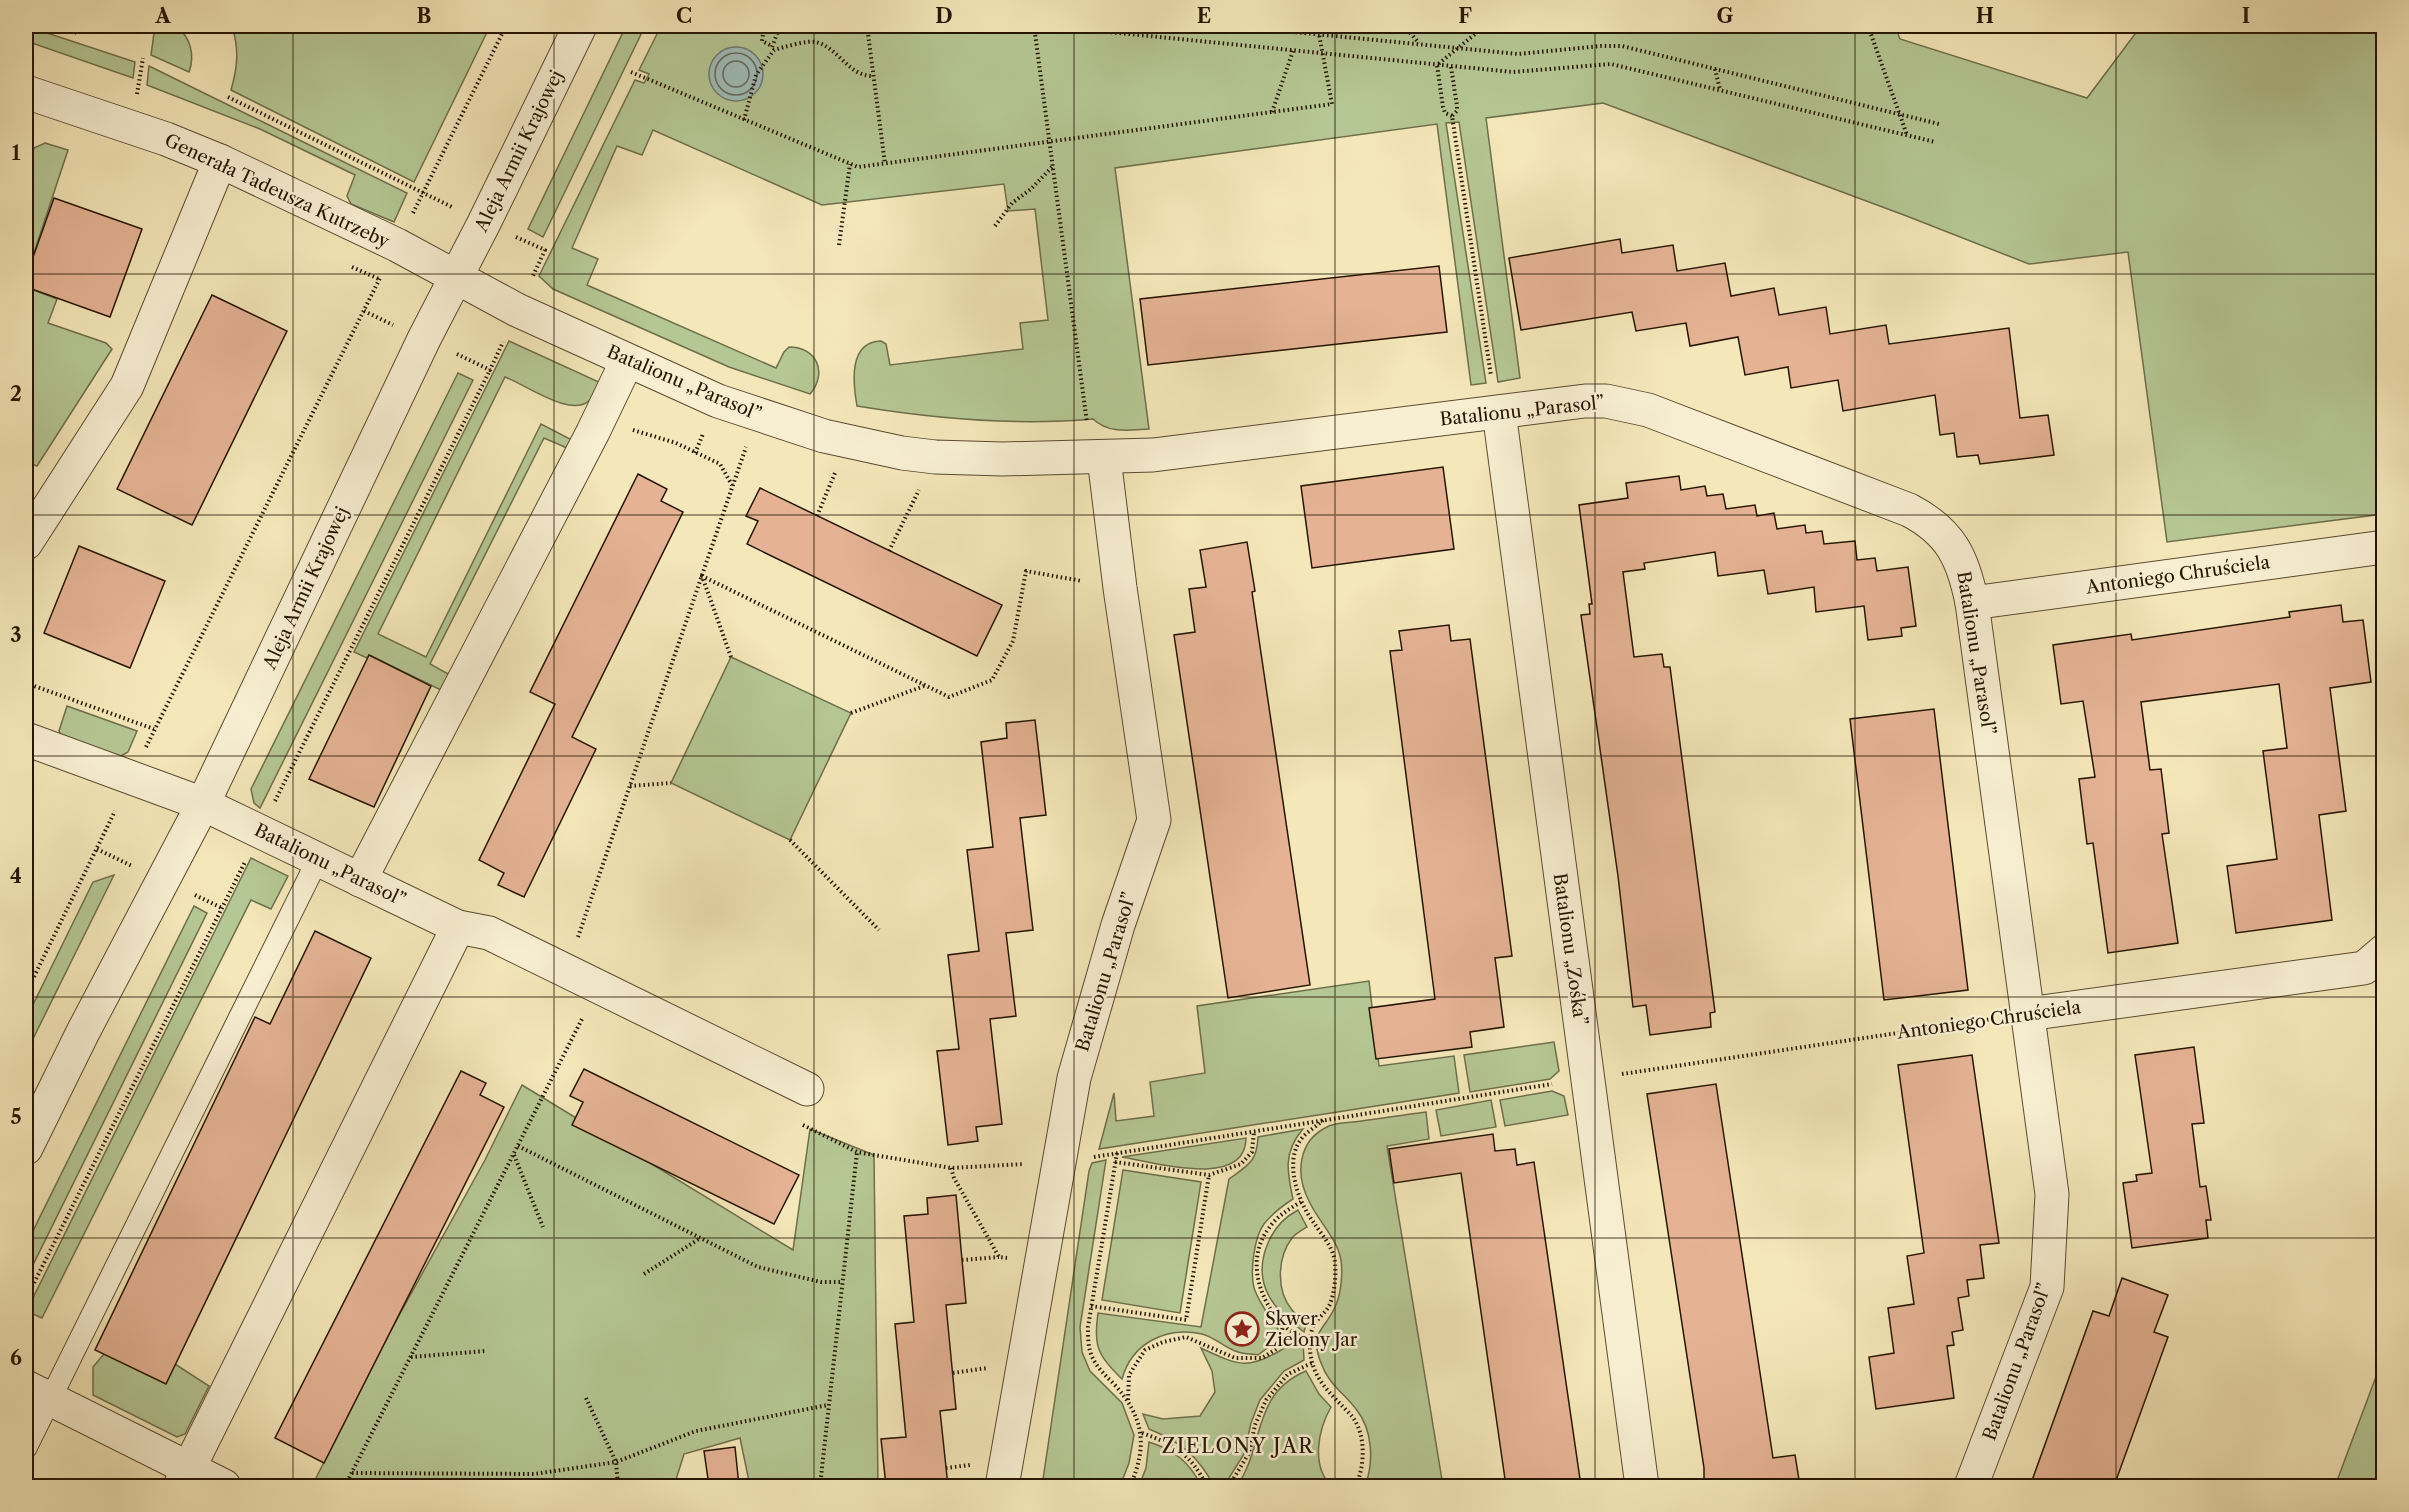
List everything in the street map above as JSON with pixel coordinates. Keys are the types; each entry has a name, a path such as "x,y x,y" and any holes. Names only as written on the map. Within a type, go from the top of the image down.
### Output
{"street":[{"name":"Aleja Armii Krajowej","path":"26,1148 83,1032 203,804 455,278 580,26"},
{"name":"Generała Tadeusza Kutrzeby","path":"26,92 166,139 220,161 397,245 455,278"},
{"path":"26,543 127,387 220,161"},
{"name":"Batalionu „Parasol”","path":"455,278 517,310 718,401 849,442 935,457 1003,459 1096,445 1202,450 1585,401 1606,401 1627,404 1910,510 1928,520 1951,542 1964,569 1972,603 2052,1194 2048,1287 1971,1486"},
{"path":"360,880 599,420 627,361"},
{"name":"Batalionu „Zośka”","path":"1499,412 1642,1486"},
{"name":"Batalionu „Parasol”","path":"1002,1486 1074,1078 1119,925 1154,820 1120,588 1096,445"},
{"name":"Antoniego Chruściela","path":"1972,603 2384,547"},
{"name":"Batalionu „Parasol”","path":"26,739 203,804 458,927 489,933 807,1089"},
{"path":"184,1478 458,927"},
{"name":"Antoniego Chruściela","path":"2028,1014 2364,968 2384,951"},
{"path":"38,1393 184,1478 224,1486"}],"lane":[{"path":"26,1448 38,1393 318,859"}],"path":[{"path":"54,26 76,33"},
{"path":"26,993 154,729 506,26"},
{"path":"764,26 762,41 773,48 815,42 830,48 837,57 862,75 873,76"},
{"path":"744,120 756,75 773,48 780,26"},
{"path":"867,26 885,164"},
{"path":"1034,26 1096,445"},
{"path":"1048,26 1451,67 1525,72 1611,64 1935,142"},
{"path":"1233,26 1518,54 1611,45 1634,48 1939,124"},
{"path":"1300,33 1304,26"},
{"path":"1404,26 1420,44"},
{"path":"1437,65 1485,26"},
{"path":"1868,26 1907,135"},
{"path":"631,72 858,168 1332,104 1319,34"},
{"path":"1272,112 1293,51"},
{"path":"1437,65 1443,107 1446,113 1452,116"},
{"path":"1451,67 1457,106 1457,111 1452,116"},
{"path":"1715,69 1720,90"},
{"path":"228,97 440,201"},
{"path":"1452,116 1491,378"},
{"path":"839,245 850,164"},
{"path":"995,226 1012,203 1031,189 1053,166"},
{"path":"567,971 757,415"},
{"path":"599,420 676,443 720,464 732,486"},
{"path":"817,516 849,442"},
{"path":"889,551 935,457"},
{"path":"702,576 949,697 993,680 1013,641 1026,571 1120,588"},
{"path":"702,576 731,657"},
{"path":"26,683 154,729"},
{"path":"851,713 925,685"},
{"path":"630,786 671,783"},
{"path":"790,840 879,930"},
{"path":"345,1486 598,987"},
{"name":"Antoniego Chruściela","path":"1059,1162 1588,1079 2028,1014"},
{"path":"1324,1120 1301,1139 1293,1158 1301,1202 1326,1239 1335,1261 1335,1286 1329,1306 1314,1325 1309,1341 1312,1363 1324,1389 1351,1414 1358,1426 1362,1449 1362,1473 1356,1486"},
{"path":"1115,1162 1209,1175 1241,1164 1252,1152 1254,1131"},
{"path":"518,1146 758,1267 821,1282 842,1282"},
{"path":"820,1486 857,1152"},
{"path":"1117,1153 1088,1327 1089,1350 1097,1366 1128,1400 1142,1433 1137,1470 1130,1486"},
{"path":"513,1154 543,1227"},
{"path":"951,1168 954,1178 999,1257"},
{"path":"1090,1306 1186,1320 1209,1175"},
{"path":"1301,1202 1280,1215 1268,1229 1256,1257 1257,1283 1267,1304 1283,1326 1309,1341"},
{"path":"644,1274 699,1238"},
{"path":"962,1260 999,1257 1042,1258"},
{"path":"1128,1400 1129,1375 1145,1350 1163,1342 1186,1337 1235,1358 1262,1358 1278,1348 1283,1326"},
{"path":"411,1357 485,1352"},
{"path":"1229,1486 1249,1453 1255,1425 1266,1400 1288,1374 1312,1363"},
{"path":"586,1398 616,1462 618,1486"},
{"path":"352,1473 534,1474 616,1462 696,1431 828,1405"},
{"path":"1142,1433 1172,1444 1200,1472 1207,1486"}],"green space":[{"path":"26,26 135,62 133,78 26,41"},
{"path":"155,26 172,26 180,30 188,40 192,59 189,72 151,55"},
{"path":"232,26 490,26 414,182 231,90 237,58"},
{"path":"626,26 645,26 543,237 528,229"},
{"path":"661,26 1895,26 1900,39 2087,98 2141,26 2383,26 2383,514 2167,542 2128,252 2029,264 1603,103 1486,118 1520,378 1498,382 1459,122 1446,123 1486,383 1471,385 1437,124 1115,168 1149,429 1134,430 1112,429 1093,419 1034,422 975,420 857,406 854,386 855,365 863,348 870,343 881,341 886,344 890,365 1023,349 1020,323 1048,320 1035,209 1008,211 1004,184 822,205 653,130 642,155 617,146 572,248 598,259 587,285 776,368 789,347 807,351 813,356 819,370 815,386 810,394 729,367 553,289 539,276 635,80 644,83 649,74 639,70"},
{"path":"149,66 407,193 394,222 351,204 347,196 355,175 260,129 147,85"},
{"path":"45,143 68,150 26,277 26,173 34,148"},
{"path":"26,287 57,299 48,323 106,343 112,349 37,466 26,462"},
{"path":"509,341 601,383 591,399 583,404 573,405 561,403 505,377 378,634 426,657 541,424 572,440 567,448 544,438 430,664 452,676 443,691 369,655 367,658 354,652"},
{"path":"458,373 473,380 260,808 254,803 251,789"},
{"path":"731,657 851,713 790,840 671,783"},
{"path":"67,706 137,731 128,752 121,756 64,740 59,731"},
{"path":"251,858 288,876 271,909 251,900 42,1318 33,1314 26,1328 26,1312"},
{"path":"114,875 26,1053 26,1019 93,882"},
{"path":"194,906 207,913 26,1279 26,1245"},
{"path":"1369,981 1379,1066 1454,1056 1459,1093 1099,1149 1114,1093 1116,1121 1154,1116 1150,1082 1205,1073 1197,1006"},
{"path":"1554,1042 1559,1071 1550,1079 1470,1092 1464,1055"},
{"path":"522,1085 793,1250 810,1129 874,1155 878,1486 750,1486 740,1438 684,1454 674,1486 312,1486 386,1339 485,1160"},
{"path":"1552,1091 1564,1096 1568,1115 1505,1126 1500,1100"},
{"path":"1491,1100 1496,1127 1441,1136 1436,1110"},
{"path":"1426,1112 1429,1139 1387,1146 1443,1486 1365,1486 1371,1457 1366,1427 1356,1409 1324,1371 1316,1345 1319,1333 1330,1317 1338,1298 1342,1266 1336,1244 1305,1191 1302,1180 1302,1159 1310,1141 1317,1133 1330,1126"},
{"path":"1303,1129 1289,1154 1288,1171 1293,1199 1277,1210 1264,1224 1254,1255 1252,1273 1254,1288 1278,1329 1270,1346 1258,1355 1235,1351 1202,1334 1189,1332 1164,1335 1142,1347 1127,1366 1122,1379 1107,1364 1099,1350 1096,1334 1098,1313 1201,1327 1229,1179 1253,1158 1258,1137"},
{"path":"1246,1138 1242,1154 1231,1164 1215,1168 1174,1167 1122,1157"},
{"path":"1106,1160 1080,1327 1082,1352 1090,1371 1122,1403 1134,1435 1129,1463 1120,1486 1042,1486 1089,1171 1092,1163"},
{"path":"1123,1170 1201,1182 1180,1313 1102,1300"},
{"path":"1298,1210 1307,1227 1293,1237 1287,1246 1280,1274 1283,1294 1287,1302 1295,1313 1307,1321 1304,1332 1275,1305 1268,1294 1262,1271 1263,1257 1273,1233 1283,1220"},
{"path":"1288,1334 1303,1342 1304,1360 1284,1371 1260,1400 1251,1423 1244,1454 1224,1486 1214,1486 1202,1466 1188,1451 1149,1429 1143,1414 1163,1419 1200,1416 1215,1392 1212,1371 1201,1348 1233,1362 1251,1363 1283,1349"},
{"path":"104,1354 175,1364 209,1386 185,1434 177,1437 93,1395 93,1367"},
{"path":"2383,1358 2383,1486 2335,1486"},
{"path":"1306,1371 1319,1394 1331,1407 1320,1437 1319,1458 1325,1478 1331,1486 1237,1486 1246,1471 1267,1407 1288,1381"},
{"path":"1149,1442 1180,1458 1192,1470 1201,1486 1139,1486 1146,1468"}],"water":[{"path":"736,47 746,49 755,55 761,64 763,74 761,84 755,93 746,99 736,101 726,99 717,93 711,84 709,74 711,64 717,55 726,49"}],"building":[{"path":"54,198 142,229 110,317 26,287 26,277"},
{"path":"1620,239 1622,253 1673,245 1677,271 1725,263 1731,296 1774,288 1779,315 1826,307 1830,334 1886,325 1889,344 2009,328 2020,418 2048,415 2054,455 1980,464 1978,455 1957,457 1954,433 1940,435 1935,395 1843,411 1838,380 1791,388 1788,367 1745,375 1738,337 1690,346 1686,323 1636,331 1632,312 1521,330 1509,258"},
{"path":"1439,266 1447,332 1148,365 1140,299"},
{"path":"212,295 287,331 192,525 117,489"},
{"path":"1443,467 1454,549 1312,568 1301,486"},
{"path":"638,474 667,489 661,501 683,512 572,737 596,749 524,897 498,885 504,873 479,860 555,704 530,692"},
{"path":"1679,476 1681,490 1705,486 1707,496 1723,494 1726,509 1755,505 1757,516 1774,513 1777,529 1805,525 1806,533 1822,531 1824,544 1855,541 1857,560 1875,558 1877,571 1908,567 1916,626 1901,628 1902,636 1868,640 1864,606 1816,612 1814,587 1768,594 1764,570 1718,576 1715,552 1644,563 1645,569 1623,572 1634,657 1662,654 1664,667 1670,667 1715,1012 1710,1013 1711,1027 1650,1035 1646,1005 1633,1007 1618,876 1581,615 1590,614 1589,604 1592,604 1579,505 1628,498 1626,483"},
{"path":"760,488 1002,605 977,656 747,544 758,521 746,516"},
{"path":"1247,542 1255,591 1252,592 1310,985 1228,998 1174,635 1195,632 1189,589 1206,587 1200,550"},
{"path":"79,546 165,581 130,668 44,633"},
{"path":"2341,605 2343,622 2363,620 2371,682 2330,688 2346,811 2319,815 2332,920 2236,933 2227,866 2277,859 2263,751 2287,748 2279,684 2141,702 2150,770 2161,769 2169,833 2162,834 2178,943 2108,953 2093,843 2087,844 2079,779 2095,777 2083,701 2061,704 2053,645 2131,634 2132,640 2290,617 2289,612"},
{"path":"1449,625 1451,641 1470,639 1512,956 1495,958 1504,1027 1470,1032 1472,1047 1376,1059 1369,1008 1435,999 1390,651 1402,650 1399,631"},
{"path":"369,655 431,686 374,807 309,779"},
{"path":"1934,709 1968,990 1884,1000 1850,719"},
{"path":"1035,720 1046,815 1020,818 1033,930 1006,933 1016,1016 990,1019 1002,1124 976,1127 978,1141 948,1145 937,1051 959,1049 948,955 979,951 967,850 993,847 981,742 1007,738 1006,723"},
{"path":"315,931 371,958 166,1384 95,1350 255,1017 270,1024"},
{"path":"2194,1047 2204,1123 2192,1124 2200,1187 2206,1186 2211,1220 2206,1220 2208,1238 2132,1248 2123,1183 2137,1181 2136,1175 2152,1173 2135,1055"},
{"path":"1972,1055 1999,1243 1980,1245 1984,1278 1967,1280 1969,1296 1958,1298 1963,1330 1952,1332 1954,1345 1947,1346 1954,1398 1876,1409 1869,1357 1894,1353 1888,1308 1914,1304 1907,1256 1924,1253 1898,1065"},
{"path":"584,1069 799,1175 774,1224 572,1125 583,1102 570,1096"},
{"path":"461,1071 486,1083 480,1095 504,1107 324,1463 275,1438"},
{"path":"1716,1084 1773,1458 1795,1455 1800,1486 1704,1486 1704,1468 1647,1094"},
{"path":"1493,1134 1495,1151 1515,1149 1517,1165 1534,1162 1581,1486 1506,1486 1461,1173 1394,1183 1389,1149"},
{"path":"956,1195 966,1303 946,1305 956,1409 940,1411 948,1486 886,1486 881,1439 906,1437 895,1324 914,1322 904,1216 928,1214 927,1198"},
{"path":"2122,1278 2168,1295 2154,1332 2168,1337 2114,1486 2030,1486 2093,1311 2109,1316"},
{"path":"735,1447 739,1486 709,1486 704,1451"}],"place":[{"name":"Skwer Zielony Jar","path":"1242,1329"}],"district":[{"name":"ZIELONY JAR","path":"1238,1446"}]}
